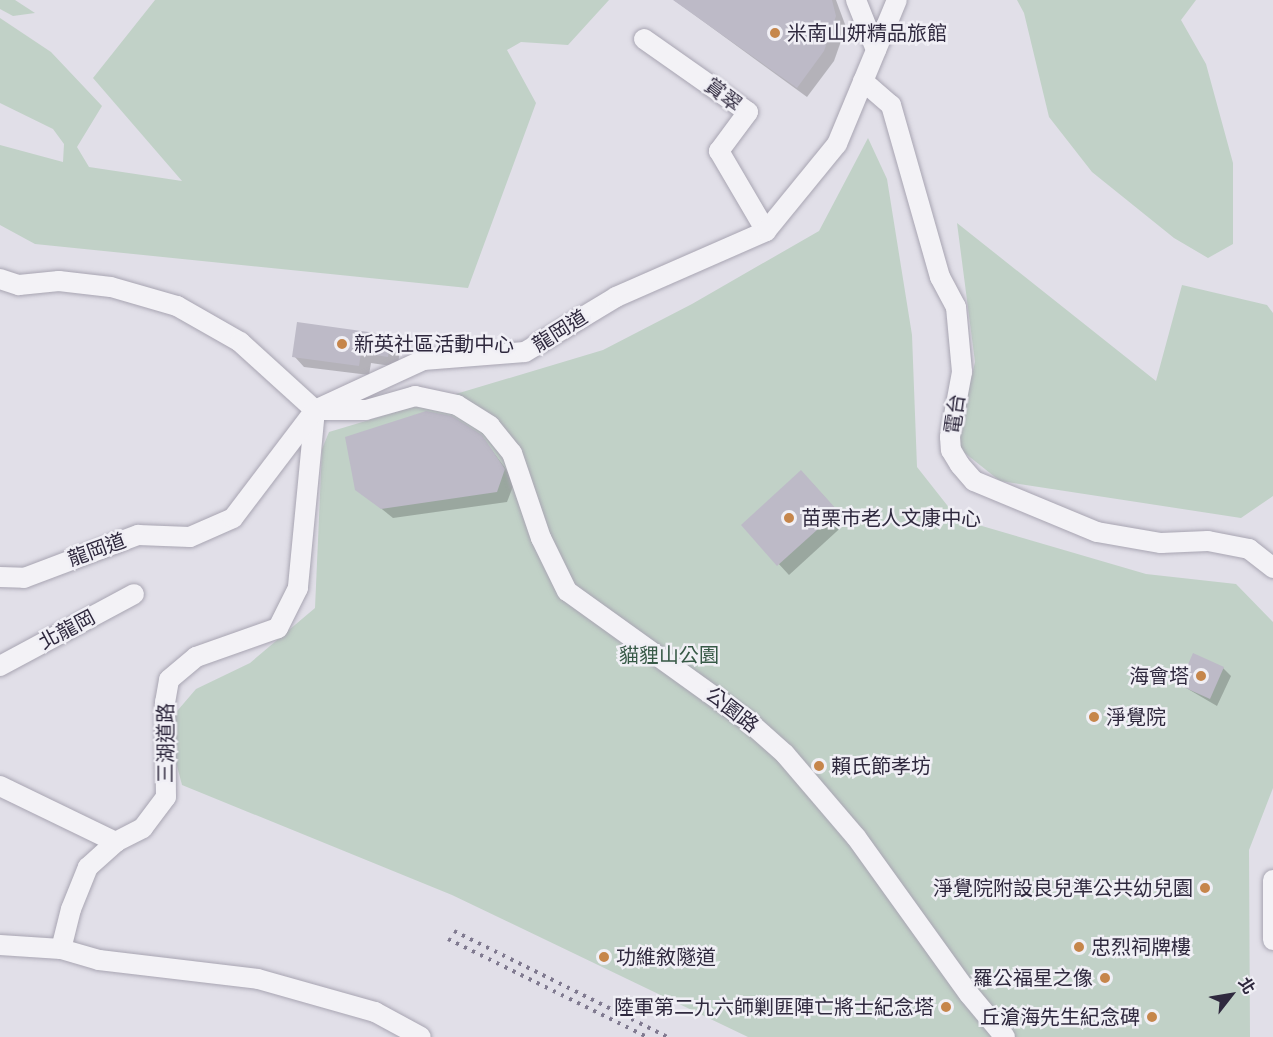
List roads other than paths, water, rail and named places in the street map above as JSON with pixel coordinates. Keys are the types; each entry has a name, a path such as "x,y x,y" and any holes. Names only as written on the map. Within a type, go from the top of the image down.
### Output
{"street":[{"path":"856,0 876,50"},
{"name":"龍岡道","path":"0,577 24,578 138,535 190,537 233,518 315,410 423,360 525,352 616,297 766,231 837,144 897,0"},
{"name":"賞翠","path":"645,39 748,112 719,151 766,231"},
{"name":"電台","path":"863,81 891,105 940,277 956,307 962,372 950,437 951,450 967,473 974,481 1000,494 1097,532 1161,543 1208,541 1249,549 1273,568"},
{"path":"0,279 19,285 59,281 111,287 177,306 240,342 315,410"},
{"name":"公園路","path":"315,410 366,410 416,396 456,405 490,426 512,453 541,538 567,591 749,722 785,754 856,837 969,994 1005,1037"},
{"name":"三湖道路","path":"61,949 71,909 88,867 116,842 143,828 166,797 165,702 169,680 196,657 278,628 298,588 315,410"},
{"path":"0,593 24,578"},
{"name":"北龍岡","path":"0,666 134,594"},
{"path":"0,786 116,842"},
{"path":"1273,880 1273,940"},
{"path":"0,945 61,949 99,960 258,979 305,990 375,1012 421,1037"}],"railway":[{"path":"454,931 668,1037"},
{"path":"448,939 647,1037"}],"place":[{"name":"米南山妍精品旅館","path":"775,33"},
{"name":"新英社區活動中心","path":"342,344"},
{"name":"苗栗市老人文康中心","path":"789,518"},
{"name":"海會塔","path":"1201,676"},
{"name":"淨覺院","path":"1094,717"},
{"name":"賴氏節孝坊","path":"819,766"},
{"name":"淨覺院附設良兒準公共幼兒園","path":"1205,888"},
{"name":"忠烈祠牌樓","path":"1079,947"},
{"name":"功維敘隧道","path":"604,957"},
{"name":"羅公福星之像","path":"1105,978"},
{"name":"陸軍第二九六師剿匪陣亡將士紀念塔","path":"946,1007"},
{"name":"丘滄海先生紀念碑","path":"1152,1017"}],"park label":[{"name":"貓貍山公園","path":"669,655"}]}
